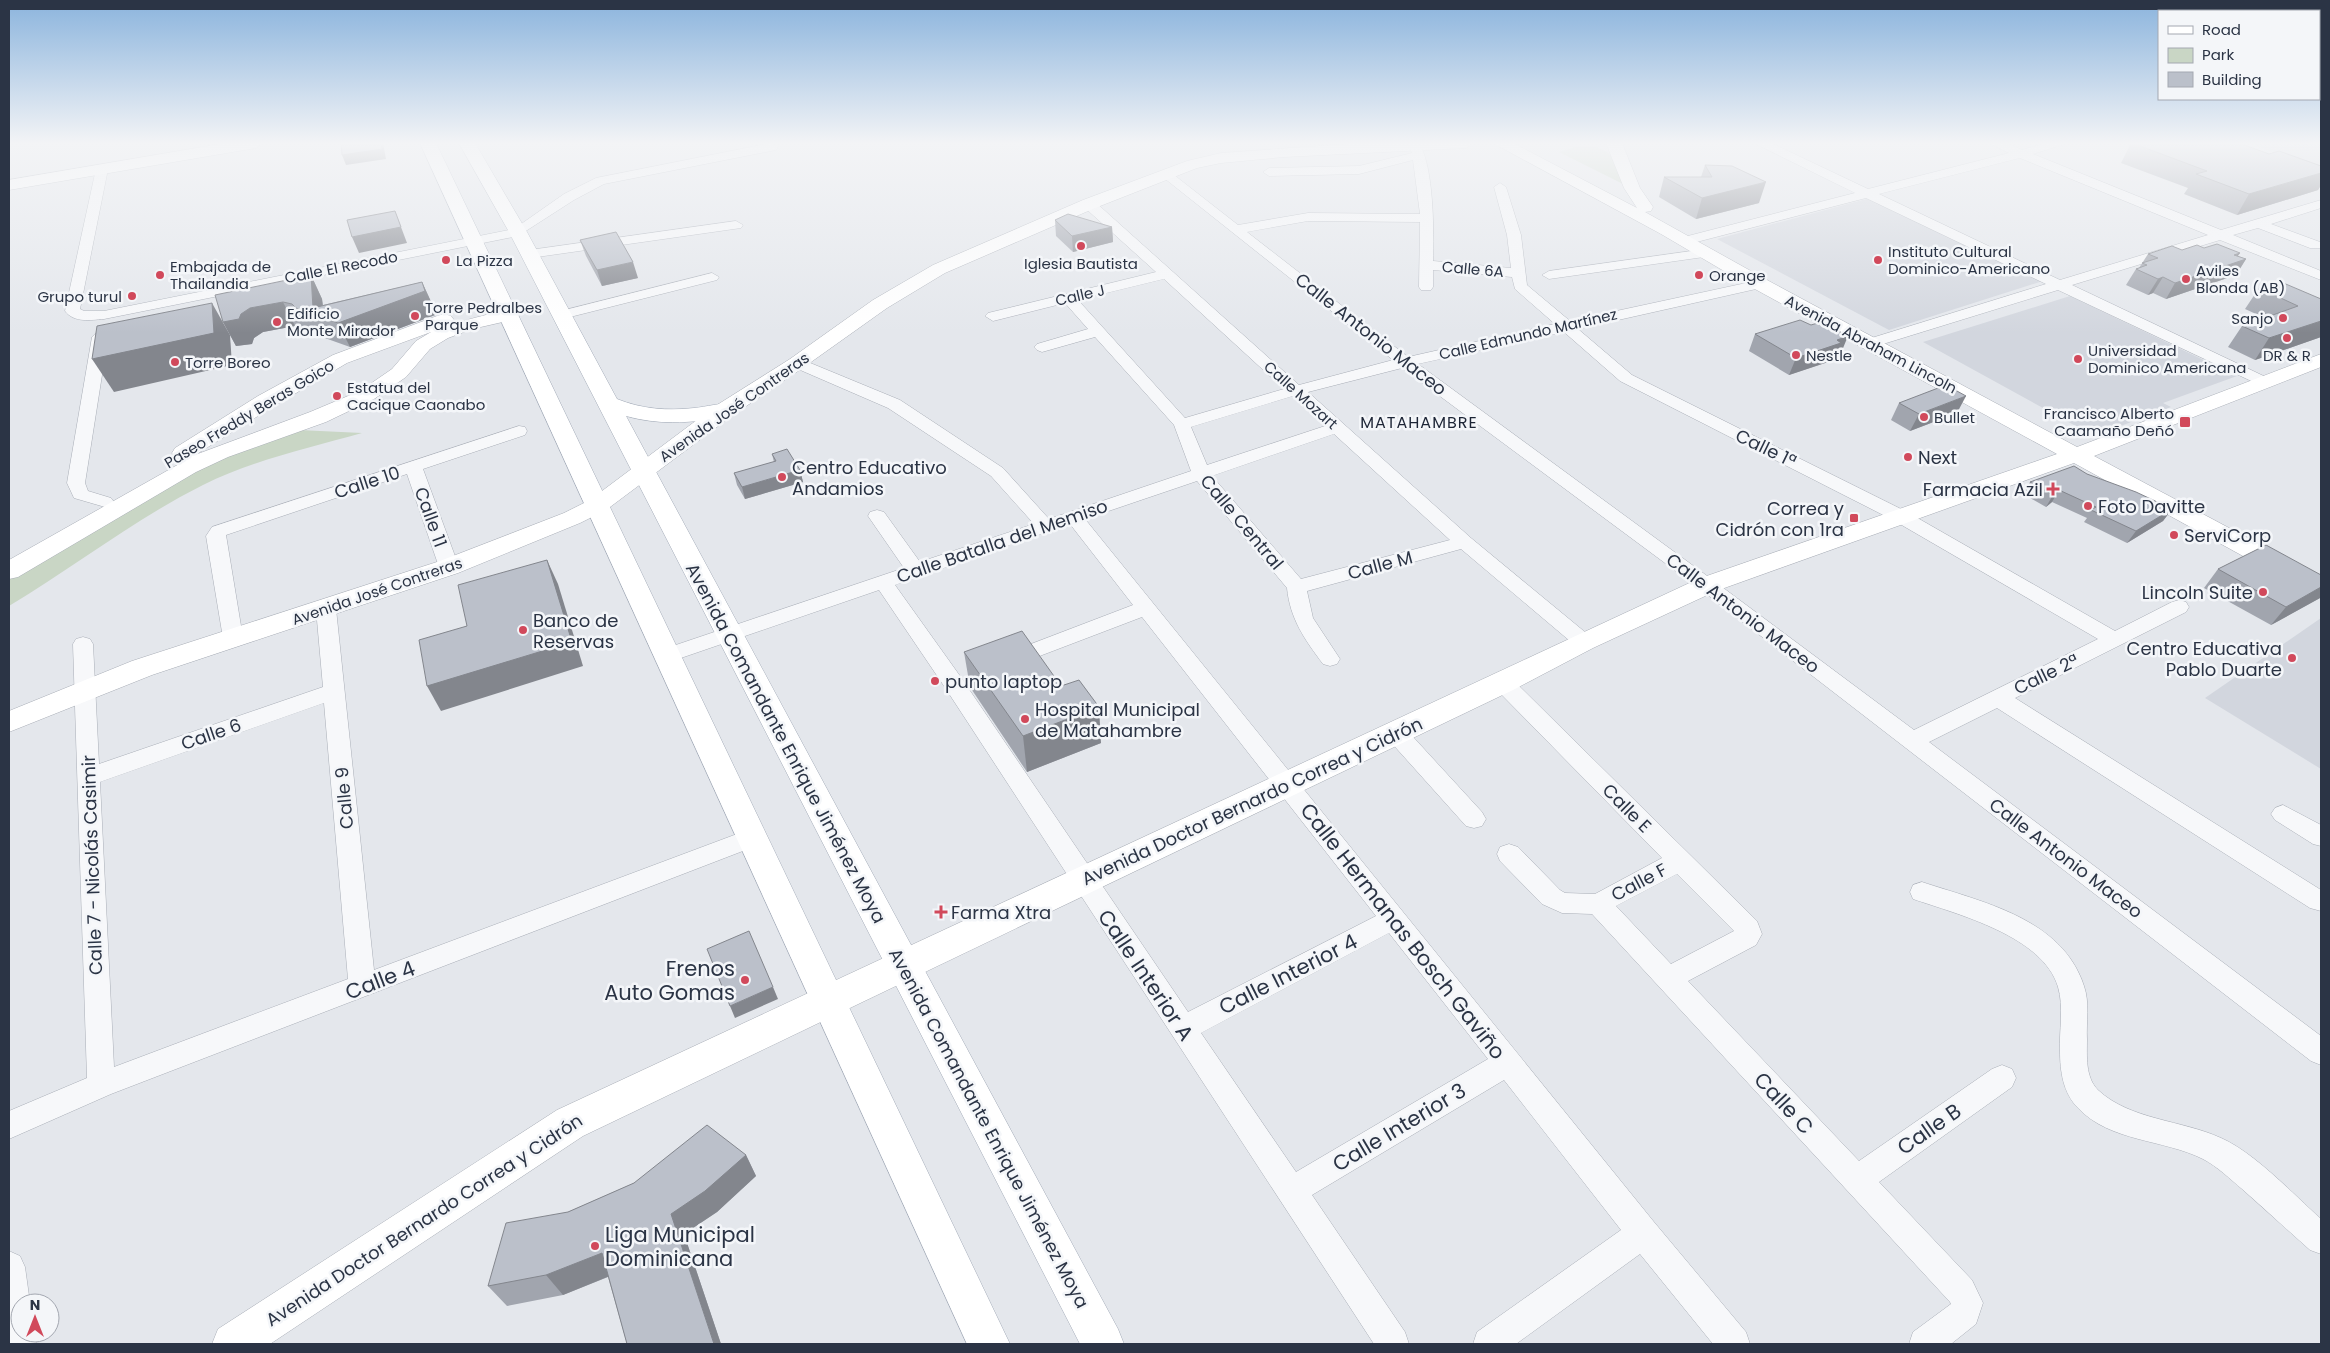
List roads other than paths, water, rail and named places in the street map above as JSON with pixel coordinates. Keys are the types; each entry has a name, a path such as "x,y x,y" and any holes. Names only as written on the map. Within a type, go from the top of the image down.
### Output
{"main road":[{"path":"458,206 988,1344"},
{"name":"Avenida Comandante Enrique Jiménez Moya","path":"503,206 530,254 902,966 1103,1344"},
{"name":"Avenida José Contreras","path":"9,722 142,668 449,568 572,518 598,505 724,410 797,363 880,304 939,269 1084,206"},
{"name":"Avenida Abraham Lincoln","path":"1626,206 1689,238 2084,451 2321,588"},
{"name":"Avenida Abraham Lincoln","path":"1645,207 1760,284 1880,341"},
{"name":"Paseo Freddy Beras Goico","path":"9,557 106,502 266,401 340,359 472,309 506,308"},
{"name":"Paseo Freddy Beras Goico","path":"9,571 188,467 220,452 318,417 367,395 399,373 424,346 441,334 506,308"},
{"path":"340,359 380,348 399,348 406,354 399,373"},
{"name":"Avenida Doctor Bernardo Correa y Cidrón","path":"233,1344 570,1122 1503,683 1584,642 1707,586 2084,451 2321,360"},
{"path":"266,401 261,409 261,416 270,422 290,423 318,417"},
{"path":"608,403 622,410 658,415 705,414 724,410"},
{"name":"Avenida Abraham Lincoln","path":"2084,451 2321,569"}],"street":[{"name":"Calle El Recodo","path":"94,206 72,311 81,316 104,315 518,232"},
{"path":"518,232 556,206"},
{"name":"Calle Mozart","path":"1091,206 1464,542 1584,642"},
{"name":"Calle Antonio Maceo","path":"1208,206 1405,362 1707,586 2321,1052"},
{"path":"1425,206 1427,218 1426,287"},
{"name":"Calle 1ª","path":"1506,206 1514,235 1521,287 1626,378 1900,516 2115,640"},
{"path":"1549,275 1800,206"},
{"path":"1904,206 2060,284 2264,382"},
{"path":"2147,206 2321,276"},
{"path":"1880,341 2314,206"},
{"path":"1238,229 1308,217 1427,218"},
{"path":"2257,223 2315,245"},
{"path":"530,254 736,225"},
{"name":"Calle 6A","path":"1427,265 1518,273"},
{"name":"Calle J","path":"993,316 1167,274"},
{"path":"562,315 712,278"},
{"name":"Calle Edmundo Martínez","path":"1182,424 1297,390 1405,362 1760,284"},
{"name":"Calle Central","path":"1068,298 1182,424 1201,474 1297,588"},
{"path":"104,315 76,483 80,494 106,502"},
{"path":"1042,347 1098,332"},
{"path":"797,363 894,404 997,472 1046,526"},
{"name":"Calle Batalla del Memiso","path":"668,655 1337,427"},
{"name":"Calle 10","path":"233,638 215,536 219,531 519,431"},
{"name":"Calle 11","path":"413,467 449,568"},
{"path":"876,516 916,570"},
{"name":"Calle Hermanas Bosch Gaviño","path":"1074,517 1643,1233 1734,1344"},
{"name":"Calle M","path":"1297,588 1464,542"},
{"name":"Calle Interior A","path":"883,582 971,674 1083,881 1393,1344"},
{"path":"1297,588 1297,606 1305,625 1330,660"},
{"name":"Calle 2ª","path":"1912,741 2180,607"},
{"path":"971,674 1146,608"},
{"name":"Calle 9","path":"326,609 362,987"},
{"name":"Calle 7 - Nicolás Casimir","path":"83,644 101,1085"},
{"name":"Calle E","path":"1503,683 1748,929 1750,934 1668,979"},
{"name":"Calle 6","path":"88,777 334,691"},
{"path":"1998,698 2319,902"},
{"path":"1396,733 1474,819"},
{"path":"2283,814 2321,838"},
{"name":"Calle 4","path":"9,1125 101,1085 752,837"},
{"path":"1509,854 1551,897 1562,903 1598,904"},
{"name":"Calle F","path":"1598,904 1679,861"},
{"path":"1922,892 2005,922 2030,935 2060,965 2071,986 2074,1072 2078,1086 2088,1100 2106,1112 2136,1125 2181,1136 2212,1148 2241,1168 2321,1240"},
{"name":"Calle C","path":"1598,904 1961,1291 1967,1303 1965,1312 1925,1344"},
{"name":"Calle Interior 4","path":"1182,1028 1394,919"},
{"name":"Calle Interior 3","path":"1291,1191 1508,1063"},
{"name":"Calle B","path":"1856,1180 2002,1078"},
{"path":"1489,1344 1643,1233"},
{"path":"9,1267 20,1344"}],"place":[{"name":"Iglesia Bautista","path":"1081,246"},
{"name":"La Pizza","path":"446,260"},
{"name":"Instituto Cultural Dominico-Americano","path":"1878,260"},
{"name":"Embajada de Thailandia","path":"160,275"},
{"name":"Orange","path":"1699,275"},
{"name":"Aviles Blonda (AB)","path":"2186,279"},
{"name":"Grupo turul","path":"132,296"},
{"name":"Torre Pedralbes Parque","path":"415,316"},
{"name":"Sanjo","path":"2283,318"},
{"name":"Edificio Monte Mirador","path":"277,322"},
{"name":"DR & R","path":"2287,338"},
{"name":"Nestle","path":"1796,355"},
{"name":"Universidad Dominico Americana","path":"2078,359"},
{"name":"Torre Boreo","path":"175,362"},
{"name":"Estatua del Cacique Caonabo","path":"337,396"},
{"name":"Bullet","path":"1924,417"},
{"name":"Francisco Alberto Caamaño Deñó","path":"2185,422"},
{"name":"Next","path":"1908,457"},
{"name":"Centro Educativo Andamios","path":"782,477"},
{"name":"Farmacia Azil","path":"2053,489"},
{"name":"Foto Davitte","path":"2088,506"},
{"name":"Correa y Cidrón con 1ra","path":"1854,518"},
{"name":"ServiCorp","path":"2174,535"},
{"name":"Lincoln Suite","path":"2263,592"},
{"name":"Banco de Reservas","path":"523,630"},
{"name":"Centro Educativa Pablo Duarte","path":"2292,658"},
{"name":"punto laptop","path":"935,681"},
{"name":"Hospital Municipal de Matahambre","path":"1025,719"},
{"name":"Farma Xtra","path":"941,912"},
{"name":"Frenos Auto Gomas","path":"745,980"},
{"name":"Liga Municipal Dominicana","path":"595,1246"}],"district":[{"name":"MATAHAMBRE","path":"1419,422"}]}
